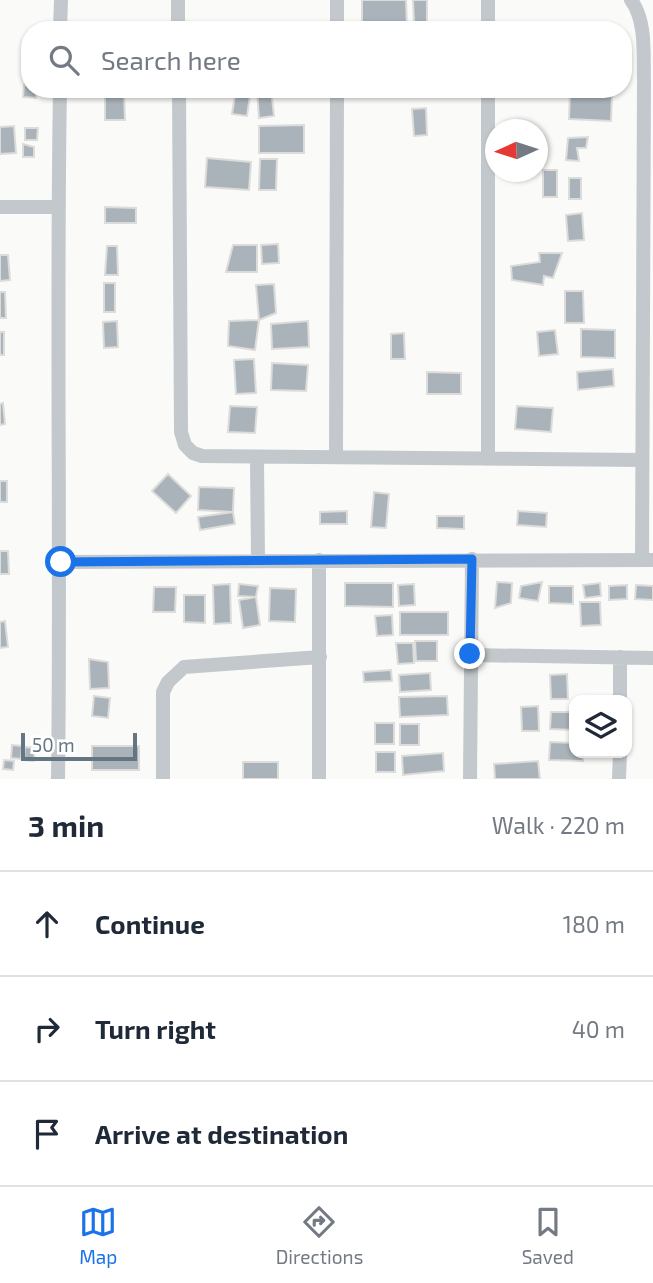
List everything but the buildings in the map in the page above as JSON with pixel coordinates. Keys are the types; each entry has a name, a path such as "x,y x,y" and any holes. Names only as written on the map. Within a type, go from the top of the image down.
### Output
{"street":[{"path":"60,21 61,0"},
{"path":"178,0 178,21"},
{"path":"337,0 337,21"},
{"path":"488,0 488,21"},
{"path":"61,562 647,560 642,460 649,236 649,82 638,10 631,0"},
{"path":"58,779 61,562 58,207 60,98"},
{"path":"178,98 181,432 185,445 193,453 202,456 257,458 335,456 642,460"},
{"path":"335,456 337,98"},
{"path":"488,98 488,458"},
{"path":"0,207 58,207"},
{"path":"257,458 258,560"},
{"path":"470,779 472,559"},
{"path":"319,560 319,779"},
{"path":"470,654 653,658"},
{"path":"163,779 163,692 168,682 184,667 320,657"},
{"path":"620,657 620,695"},
{"path":"620,758 620,779"}],"route":[{"path":"61,562 472,559 470,654"}]}
